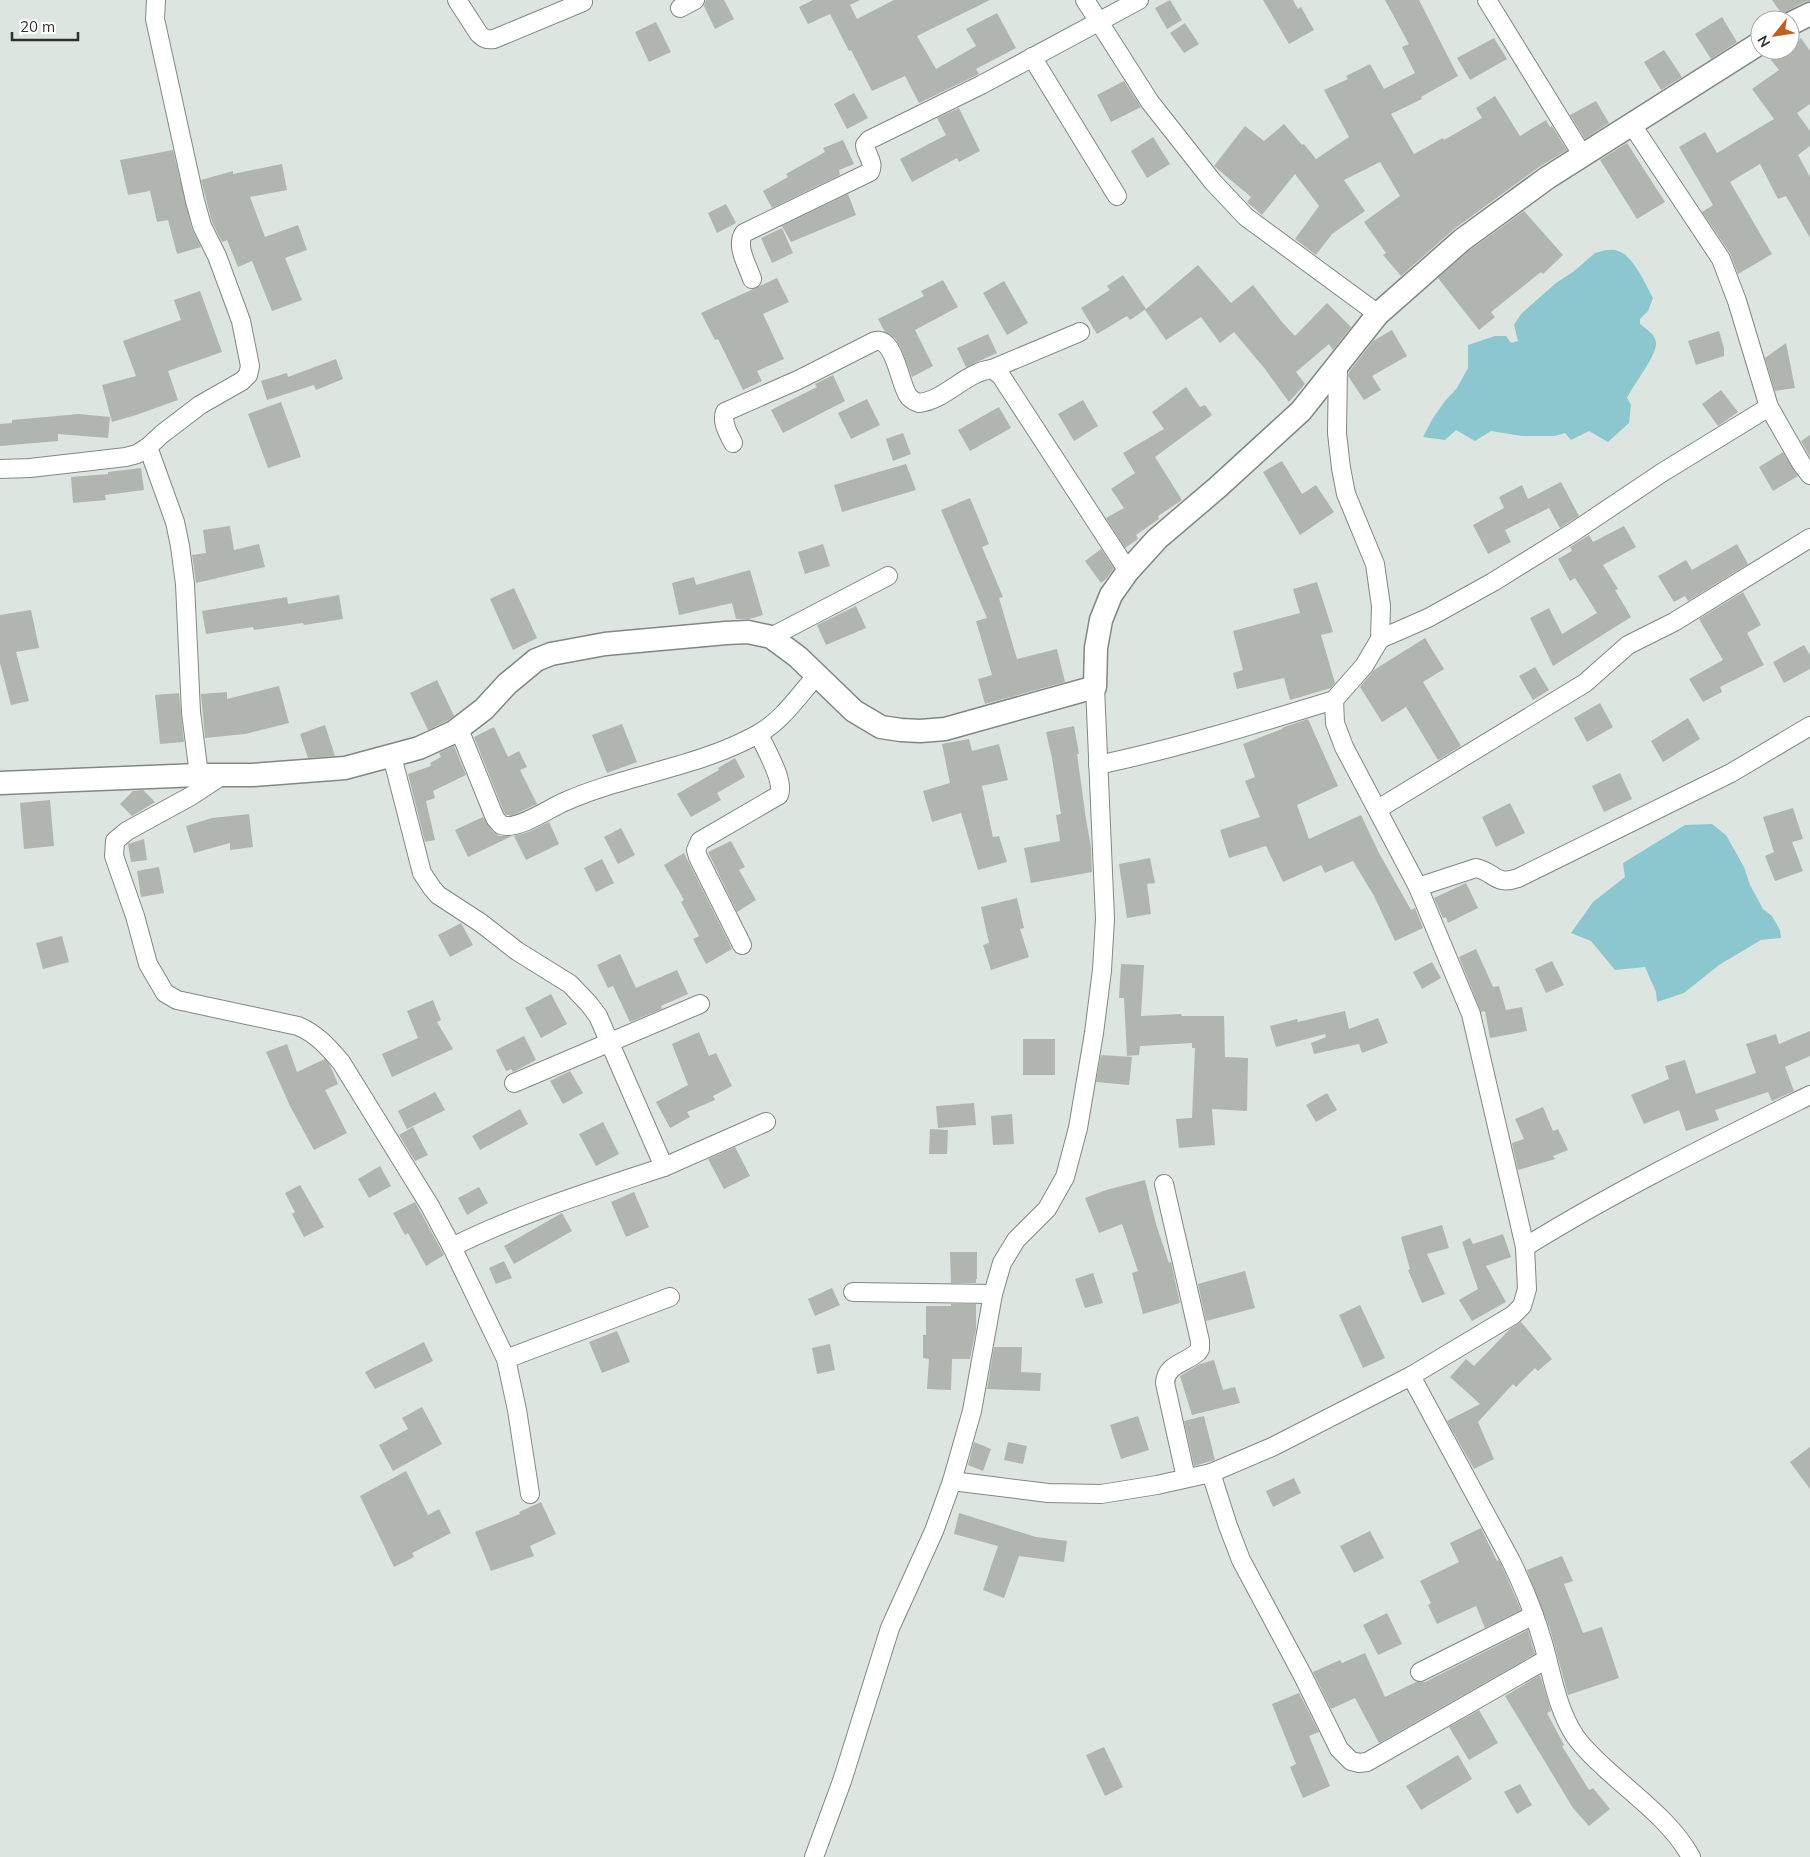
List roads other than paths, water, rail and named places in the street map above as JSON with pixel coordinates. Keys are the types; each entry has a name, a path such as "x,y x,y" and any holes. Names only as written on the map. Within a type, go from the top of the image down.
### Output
{"street":[{"path":"0,469 30,468 126,457 136,454 148,447 200,405 242,381 248,374 250,366 240,321 218,256 202,226 195,200 155,19 156,0"},
{"path":"457,0 479,34 488,40 583,2"},
{"path":"1085,0 1150,102 1230,202 1246,217 1378,314"},
{"path":"752,279 741,248 740,242 744,233 870,172 872,168 871,161 865,145 869,140 981,85 1139,0"},
{"path":"1487,0 1583,156"},
{"path":"814,1857 842,1781 890,1628 934,1531 952,1481 972,1411 993,1294 1002,1264 1016,1240 1047,1209 1065,1178 1079,1119 1094,1033 1106,919 1095,687 1096,648 1101,620 1111,595 1128,571 1157,539 1218,487 1302,410 1378,314 1462,240 1547,178 1750,49"},
{"path":"1032,57 1117,196"},
{"path":"1632,125 1721,259 1737,301 1770,407 1783,433 1810,475"},
{"path":"733,443 724,423 724,412 798,380 875,341 880,340 886,343 891,350 908,396 919,403 931,400 979,372 992,369 1080,332"},
{"path":"1098,766 1224,734 1334,700 1364,666 1380,639 1381,606 1375,564 1346,494 1341,468 1337,433 1338,364"},
{"path":"992,369 1001,376 1128,571"},
{"path":"1380,639 1428,618 1493,582 1572,533 1663,472 1770,407"},
{"path":"148,447 175,522 180,546 185,584 191,712 199,775"},
{"path":"1378,809 1585,682 1628,645 1674,622 1810,538"},
{"path":"771,637 888,576"},
{"path":"0,782 308,772 345,768 392,756 438,741 459,729 484,709 507,684 536,660 551,654 605,644 726,633 748,632 771,637 786,646 854,711 881,727 920,731 945,729 1095,687"},
{"path":"459,729 495,818 501,825 506,827 518,824 566,801 595,790 698,760 759,734 778,719 817,675"},
{"path":"952,1481 1048,1493 1101,1494 1157,1485 1211,1473 1272,1447 1411,1376 1513,1315 1522,1306 1527,1289 1525,1247 1471,1014 1418,886 1344,747 1335,723 1334,700"},
{"path":"1418,886 1476,868 1482,869 1501,881 1518,878 1731,774 1810,726"},
{"path":"742,945 696,850 700,841 780,795 779,779 759,734"},
{"path":"392,756 422,872 432,888 438,895 481,923 517,951 570,984 580,994 598,1016 664,1167"},
{"path":"223,775 191,796 127,831 115,841 114,856 153,976 165,993 177,1000 276,1020 311,1031 326,1044 341,1062 430,1206 506,1359 530,1494"},
{"path":"514,1083 700,1004"},
{"path":"1525,1247 1582,1211 1810,1095"},
{"path":"452,1247 547,1206 664,1167 766,1122"},
{"path":"1164,1184 1200,1342 1198,1352 1172,1368 1165,1376 1186,1478"},
{"path":"853,1292 993,1294"},
{"path":"506,1359 670,1297"},
{"path":"1411,1376 1525,1590 1564,1715 1574,1735 1586,1751 1662,1821 1675,1835 1690,1857"},
{"path":"1211,1473 1241,1560 1303,1676 1339,1749 1351,1761 1367,1762 1547,1659"},
{"path":"1420,1672 1534,1615"}],"water":[{"path":"1617,250 1629,258 1653,298 1648,311 1640,319 1640,324 1654,337 1656,347 1627,398 1631,405 1629,423 1608,442 1589,431 1571,440 1565,433 1554,436 1522,436 1491,431 1475,441 1456,430 1445,440 1423,437 1433,418 1457,388 1468,368 1468,345 1495,336 1506,336 1511,343 1518,341 1514,325 1521,314 1556,283 1573,272 1595,253"},
{"path":"1712,824 1726,835 1744,867 1750,885 1763,909 1772,916 1780,930 1781,938 1761,940 1719,965 1684,993 1657,1002 1656,992 1645,967 1615,970 1591,941 1571,933 1593,902 1625,877 1623,863 1685,825"}]}
